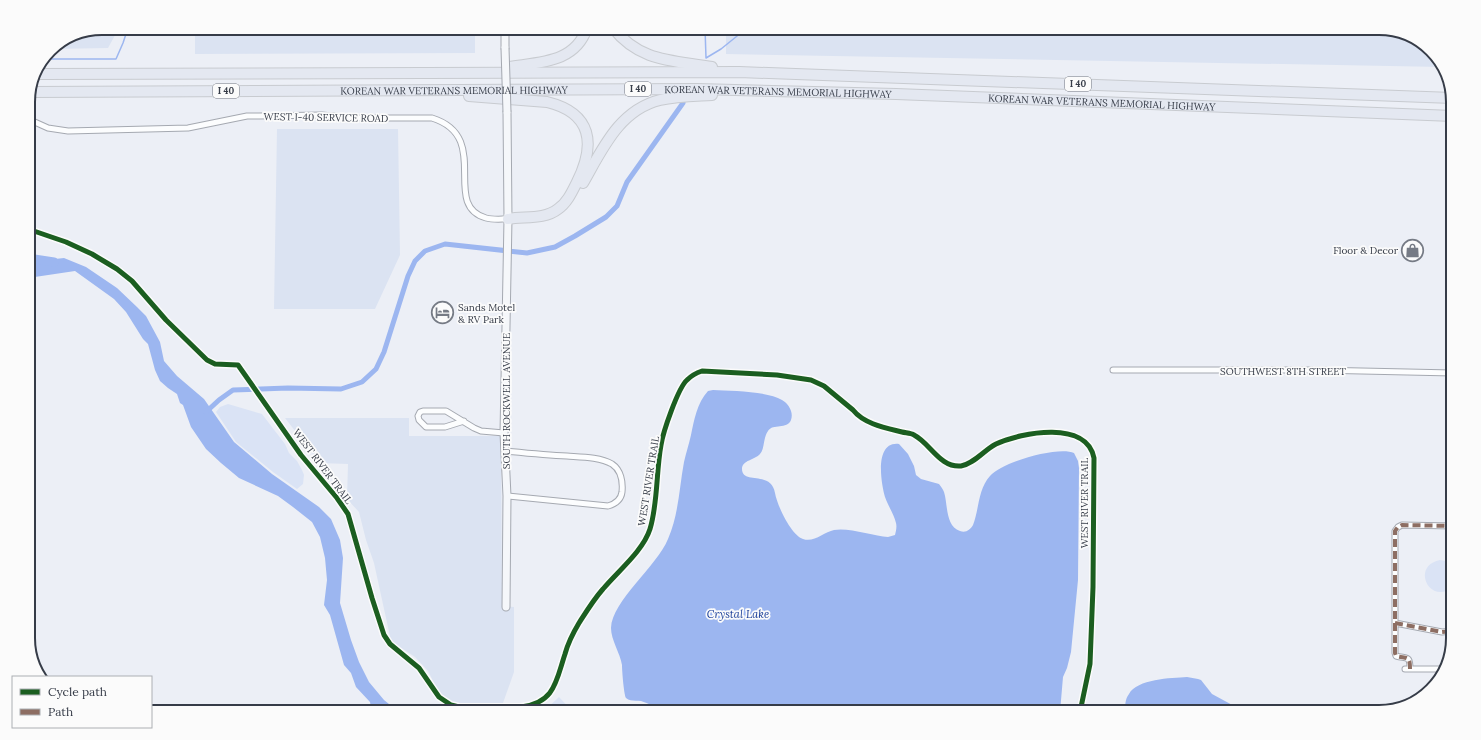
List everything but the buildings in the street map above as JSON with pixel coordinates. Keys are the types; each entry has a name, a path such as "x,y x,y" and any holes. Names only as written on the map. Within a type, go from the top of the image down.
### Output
{"highway":[{"path":"479,72 558,58 574,50 581,42 584,35"},
{"path":"619,35 632,47 649,56 739,72"},
{"name":"KOREAN WAR VETERANS MEMORIAL HIGHWAY","path":"41,74 739,72 1446,98"},
{"name":"KOREAN WAR VETERANS MEMORIAL HIGHWAY","path":"36,92 648,88 888,94 1446,116"},
{"path":"422,90 489,98 547,102 566,109 575,115 582,125 588,140 588,154 582,172 564,204 558,210 546,215 508,219"},
{"path":"508,219 520,222 535,222 550,220 560,215 574,201 614,132 628,116 642,106 668,98 754,90"}],"street":[{"name":"SOUTH ROCKWELL AVENUE","path":"505,35 508,219 504,433 506,496 506,607"},
{"name":"WEST I-40 SERVICE ROAD","path":"35,122 48,128 68,131 188,128 247,116 322,115 355,118 432,118 442,121 451,127 458,135 464,153 465,197 472,209 485,218 508,219"},
{"name":"SOUTHWEST 8TH STREET","path":"1113,370 1316,370 1446,374"},
{"path":"464,422 445,427 426,428 419,420 418,416 420,412 423,411 446,411 481,431 504,433"},
{"path":"505,451 607,461 617,468 622,480 622,495 614,505 608,506 506,496"},
{"path":"1438,669 1407,669 1410,661 1408,659 1396,656 1395,654 1395,531 1402,525 1446,526"},
{"path":"1395,623 1446,632"}],"shaded area":[{"path":"115,35 108,48 62,49 76,40 89,36"},
{"path":"195,35 475,35 475,53 195,54"},
{"path":"726,35 1379,35 1396,37 1409,42 1423,52 1436,67 726,54"},
{"path":"277,129 398,129 400,255 375,309 274,309"},
{"path":"228,404 262,414 285,444 289,453 297,461 304,475 303,484 297,489 236,442 216,412 220,407"},
{"path":"285,418 409,418 409,436 501,436 502,606 514,607 514,672 503,703 452,703 442,699 428,671 415,657 391,641 374,563 359,512 347,499 348,464 320,463"},
{"path":"1440,560 1446,561 1445,592 1437,592 1427,583 1425,576 1426,569 1431,564"},
{"path":"559,697 566,705 550,705"}],"water":[{"path":"64,258 86,267 117,288 146,316 160,342 164,361 177,376 204,399 234,442 272,474 319,507 331,519 340,540 343,558 340,603 351,640 359,662 369,682 390,705 371,705 370,702 356,687 351,673 344,665 330,615 324,605 327,580 325,558 320,537 312,522 278,496 239,478 206,449 191,427 183,405 180,403 177,394 160,381 155,370 148,344 143,339 126,312 114,299 75,271 35,277 35,261"},
{"name":"Crystal Lake","path":"708,391 749,392 767,395 782,400 789,406 792,416 789,423 770,429 766,434 763,449 760,454 746,462 742,469 743,474 751,478 768,482 772,486 789,526 798,536 807,540 811,540 830,531 840,529 888,537 895,535 896,523 885,497 881,473 883,456 886,449 891,445 899,444 908,454 914,466 916,475 921,479 939,484 944,492 949,520 955,528 962,532 968,531 973,525 983,487 990,476 996,471 1030,457 1066,451 1074,453 1078,461 1079,468 1078,580 1071,652 1063,677 1061,705 650,705 626,698 622,665 611,633 613,618 619,606 655,560 668,539 677,510 684,462 693,423 701,401"},
{"path":"1187,677 1201,680 1212,694 1232,705 1126,705 1128,696 1133,689 1139,685 1155,680"}],"waterway":[{"path":"51,59 116,59 126,35"},
{"path":"705,35 706,58 721,49 738,35"},
{"path":"206,412 233,390 288,388 341,389 362,382 376,369 384,352 408,276 415,261 425,251 445,244 527,253 555,247 575,236 606,217 617,206 627,182 683,103"},
{"path":"35,259 54,262"}],"marked path":[{"path":"1410,669 1407,658 1396,656 1395,653 1395,531 1402,525 1446,526"},
{"path":"1395,623 1446,632"}],"cycle path":[{"name":"WEST RIVER TRAIL","path":"35,231 66,242 92,254 117,269 132,281 166,320 207,360 215,364 238,365 301,455 337,498 348,514 384,635 390,644 419,668 439,697 451,705"},
{"name":"WEST RIVER TRAIL","path":"532,705 541,701 552,689 556,682 569,642 579,623 596,597 636,553 647,537 653,519 662,439 675,401 683,385 692,376 702,371 777,375 811,380 824,386 863,419 882,427 913,434 941,459 954,466 961,466 970,463 996,444 1021,436 1037,433 1052,432 1067,434 1079,438 1089,446 1094,458 1093,587 1090,664 1081,705"}],"place":[{"name":"Floor & Decor","path":"1413,250"},
{"name":"Sands Motel & RV Park","path":"442,313"}]}
